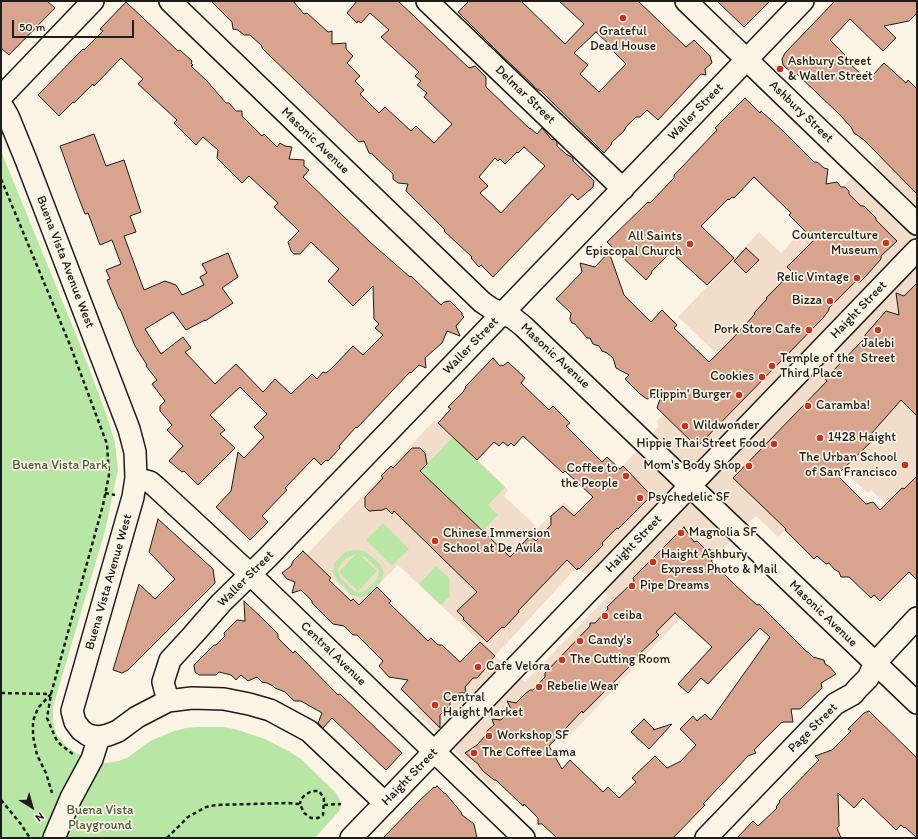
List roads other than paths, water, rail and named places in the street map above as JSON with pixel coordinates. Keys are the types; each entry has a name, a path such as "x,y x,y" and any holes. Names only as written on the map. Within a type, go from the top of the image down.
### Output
{"street":[{"path":"1,97 93,1"},
{"name":"Masonic Avenue","path":"170,1 482,302 492,309 513,318 524,326 917,704"},
{"name":"Delmar Street","path":"427,1 623,189"},
{"name":"Ashbury Street","path":"686,1 917,224"},
{"name":"Waller Street","path":"168,702 163,682 170,660 221,604 251,575 803,1"},
{"name":"Buena Vista Avenue West","path":"1,104 8,116 26,160 129,429 135,452 136,478 132,500 72,711 75,722 81,730 88,735 99,737"},
{"name":"Haight Street","path":"352,838 917,250"},
{"name":"Central Avenue","path":"136,478 150,482 156,487 251,575 524,838"},
{"name":"Page Street","path":"706,838 835,704 853,694 868,678 874,663 917,618"},
{"path":"54,838 71,798 92,759 99,737 118,731 137,717 168,702 192,698 224,699 250,704 270,710 309,731 385,803"}],"place":[{"name":"Grateful Dead House","path":"623,18"},
{"name":"Ashbury Street & Waller Street","path":"780,69"},
{"name":"Counterculture Museum","path":"886,243"},
{"name":"All Saints Episcopal Church","path":"690,244"},
{"name":"Relic Vintage","path":"857,278"},
{"name":"Bizza","path":"830,301"},
{"name":"Pork Store Cafe","path":"809,330"},
{"name":"Jalebi Street","path":"878,330"},
{"name":"Temple of the Third Place","path":"772,366"},
{"name":"Cookies","path":"762,377"},
{"name":"Flippin' Burger","path":"739,395"},
{"name":"Caramba!","path":"808,406"},
{"name":"Wildwonder","path":"685,426"},
{"name":"1428 Haight","path":"820,438"},
{"name":"Hippie Thai Street Food","path":"774,444"},
{"name":"The Urban School of San Francisco","path":"905,465"},
{"name":"Mom's Body Shop","path":"749,466"},
{"name":"Coffee to the People","path":"626,476"},
{"name":"Psychedelic SF","path":"640,498"},
{"name":"Magnolia SF","path":"681,533"},
{"name":"Chinese Immersion School at De Avila","path":"435,541"},
{"name":"Haight Ashbury Express Photo & Mail","path":"653,562"},
{"name":"Pipe Dreams","path":"632,586"},
{"name":"ceiba","path":"605,616"},
{"name":"Candy's","path":"580,641"},
{"name":"The Cutting Room","path":"562,660"},
{"name":"Cafe Velora","path":"478,667"},
{"name":"Rebelie Wear","path":"539,687"},
{"name":"Central Haight Market","path":"435,705"},
{"name":"Workshop SF","path":"489,736"},
{"name":"The Coffee Lama","path":"474,753"}],"park label":[{"name":"Buena Vista Park","path":"60,466"},
{"name":"Buena Vista Playground","path":"100,818"}]}
